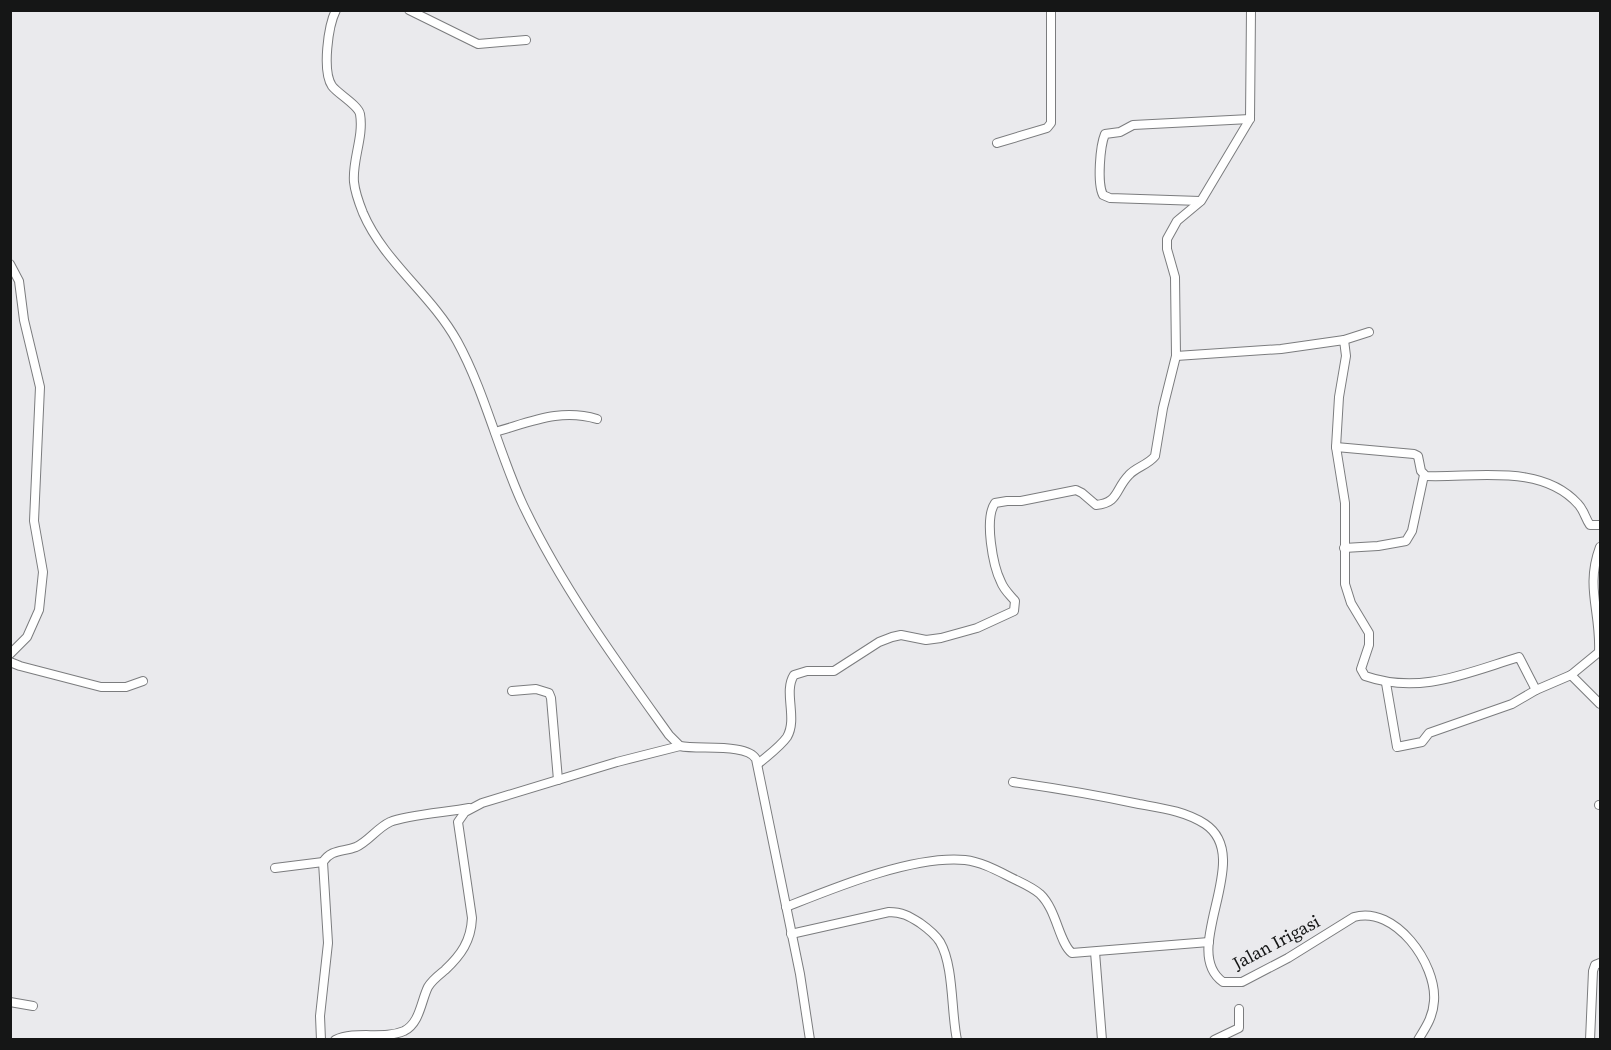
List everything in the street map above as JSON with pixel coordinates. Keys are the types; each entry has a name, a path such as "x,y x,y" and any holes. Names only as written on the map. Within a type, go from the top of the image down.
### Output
{"street":[{"path":"336,10 329,32 328,77 333,87 355,106 360,114 360,136 354,182 363,212 373,234 455,338 524,507 570,590 600,638 669,735 680,746"},
{"path":"409,10 478,44 526,40"},
{"path":"997,143 1047,128 1051,123 1051,10"},
{"path":"758,764 787,736 791,714 790,682 794,675 807,671 834,671 879,642 892,637 901,635 926,640 940,638 977,628 1014,611 1015,601 1001,585 994,565 990,514 993,504 1076,490 1096,505 1111,501 1129,474 1155,456 1163,408 1176,356 1175,277 1167,249 1167,239 1176,221 1201,201 1250,119 1251,10"},
{"path":"1201,201 1110,198 1103,195 1099,184 1102,142 1105,134 1120,132 1129,126 1141,124 1250,119"},
{"path":"10,264 19,281 24,320 40,387 34,521 43,572 41,604 36,619 27,637 10,654"},
{"path":"1176,356 1281,349 1344,340 1369,332"},
{"path":"1344,340 1346,356 1339,397 1336,447 1345,503 1344,578 1346,591 1370,633 1361,671 1365,676 1386,682 1403,684 1426,682 1479,670 1519,657 1536,690"},
{"path":"495,432 568,413 582,414 597,419"},
{"path":"1336,447 1414,454 1418,456 1424,475 1413,531 1406,542 1344,548"},
{"path":"1424,475 1455,477 1514,475 1536,478 1573,499 1582,508 1590,525 1600,525"},
{"path":"1386,682 1397,747 1422,742 1429,733 1512,704 1536,690 1571,675 1599,652 1592,583 1594,565 1600,547"},
{"path":"10,662 101,687 126,687 143,681"},
{"path":"1571,675 1600,704"},
{"path":"512,691 536,689 546,691 551,696 558,780"},
{"path":"321,1040 320,1016 328,943 323,862 329,854 362,843 390,823 469,808 617,762 680,746 750,752 758,764 810,1040"},
{"name":"Jalan Irigasi","path":"1012,782 1098,795 1175,812 1204,824 1214,832 1220,844 1222,863 1208,957 1214,973 1223,982 1242,982 1288,958 1354,917 1364,914 1375,915 1394,927 1421,953 1431,974 1434,994 1432,1015 1418,1040"},
{"path":"335,1040 352,1036 399,1033 409,1028 416,1020 431,983 463,951 470,933 471,909 458,822 469,808"},
{"path":"786,908 858,880 917,864 966,860 994,869 1033,889 1055,915 1069,951 1074,953 1209,942"},
{"path":"275,868 323,862"},
{"path":"791,934 890,912 910,916 933,933 941,943 948,968 957,1040"},
{"path":"1095,952 1102,1040"},
{"path":"1590,1040 1593,970 1595,965 1600,963"},
{"path":"10,1002 33,1006"},
{"path":"1214,1040 1238,1029 1239,1009"}]}
